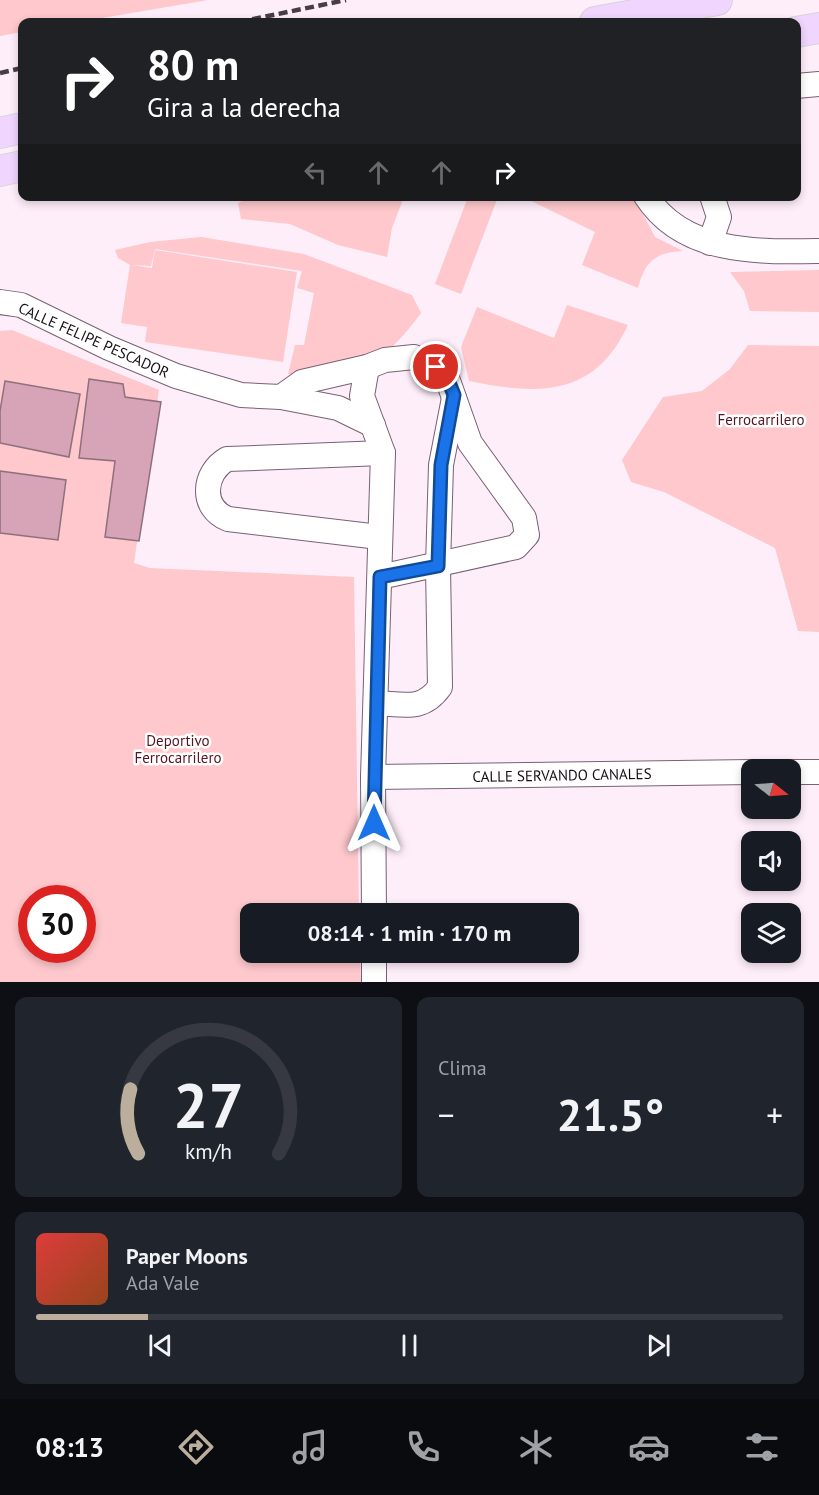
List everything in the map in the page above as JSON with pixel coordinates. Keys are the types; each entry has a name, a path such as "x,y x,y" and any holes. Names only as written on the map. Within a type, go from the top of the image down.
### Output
{"main road":[{"path":"617,18 717,0"},
{"path":"801,31 819,28"},
{"path":"0,133 18,129"},
{"path":"0,171 18,167"}],"street":[{"path":"801,86 819,84"},
{"path":"650,201 668,222 710,243 737,249 819,251"},
{"path":"710,243 719,217 714,201"},
{"name":"CALLE FELIPE PESCADOR","path":"0,302 21,305 110,348 176,376 241,395 281,397 338,408 374,425"},
{"path":"281,397 302,382 367,367 385,360 414,357 446,375 470,443 524,518 527,536 516,547 380,577"},
{"path":"367,367 362,396 383,453 373,777 374,903"},
{"path":"376,703 421,704 432,698 440,687 438,566 441,465 454,395"},
{"path":"379,537 228,519 217,515 211,506 208,476 217,465 227,459 383,453"},
{"path":"801,772 819,771"},
{"name":"CALLE SERVANDO CANALES","path":"373,777 741,772"},
{"path":"374,963 374,982"}],"green space":[{"path":"0,0 208,0 102,18 18,18 18,33 0,36"},
{"path":"242,201 402,201 392,228 387,257 338,245 290,224 241,219 238,203"},
{"path":"466,201 496,201 461,294 435,284"},
{"path":"531,201 636,201 655,237 683,251 666,253 653,260 644,271 638,288 582,265 595,232"},
{"path":"201,237 304,254 412,295 421,313 393,346 359,370 334,375 288,374 295,345 304,345 314,293 297,288 302,271 155,249 151,266 131,265 152,268 155,250 297,272 283,362 145,342 147,327 121,323 130,265 118,258 115,250 150,242"},
{"path":"819,270 819,312 750,311 744,291 730,272"},
{"path":"567,305 628,325 614,349 599,367 562,386 541,389 494,386 469,381 461,347 477,307 554,338"},
{"name":"Deportivo Ferrocarrilero","path":"12,330 159,390 134,563 150,568 354,577 359,903 240,903 240,963 360,963 361,982 0,982 0,331"},
{"name":"Ferrocarrilero","path":"748,345 819,346 819,632 798,631 775,548 664,492 631,482 622,460 663,397 702,391 730,369"}],"building":[{"path":"89,379 123,384 125,397 161,402 139,541 105,537 115,461 79,458"},
{"path":"5,381 80,394 69,457 0,443 0,411"},
{"path":"0,471 66,480 58,540 0,533"}],"railway":[{"path":"258,18 346,0"},
{"path":"0,73 18,69"}],"route":[{"path":"374,823 373,777 380,577 438,566 441,465 454,395 446,375 436,367"}]}
